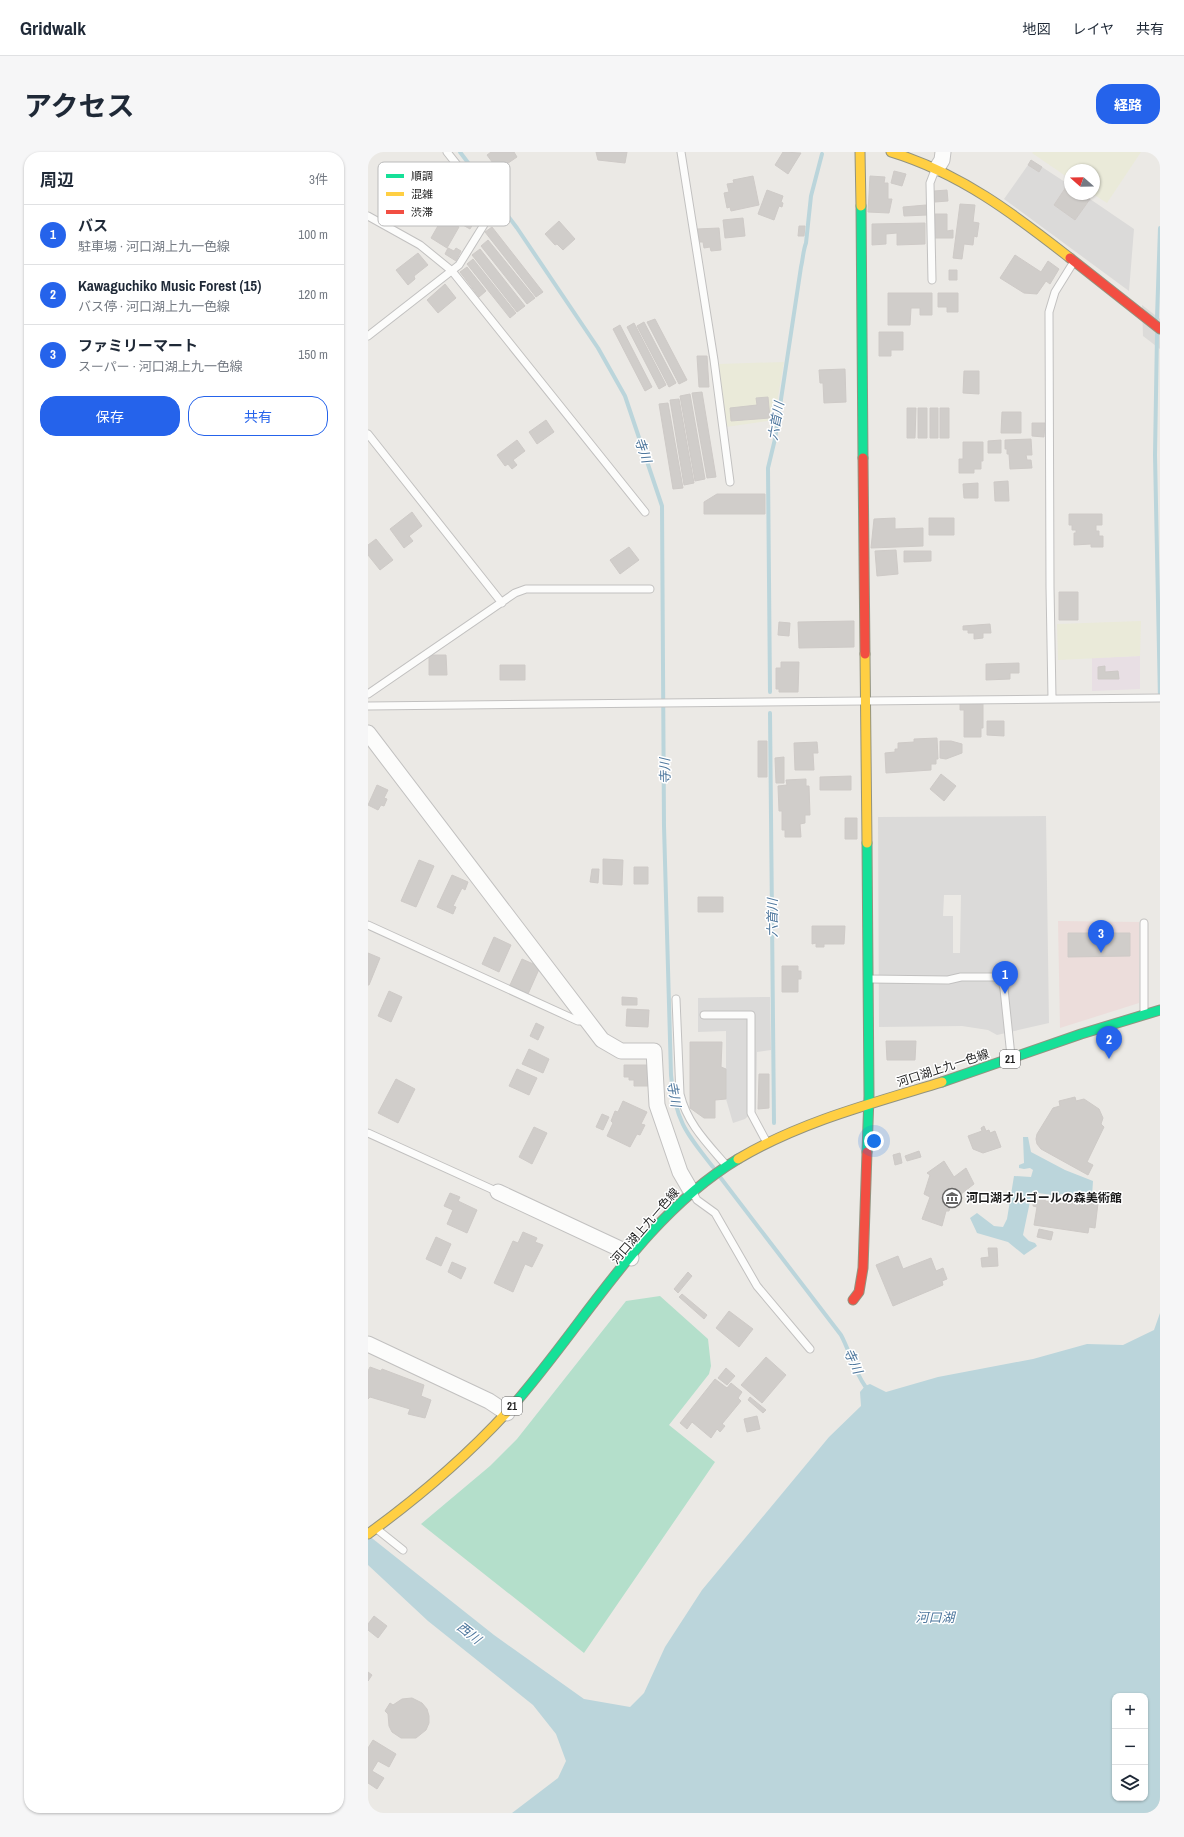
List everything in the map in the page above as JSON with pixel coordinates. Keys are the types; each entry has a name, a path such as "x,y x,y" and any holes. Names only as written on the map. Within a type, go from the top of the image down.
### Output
{"street":[{"path":"852,1300 859,1292 863,1268 869,1105 860,152"},
{"path":"891,152 937,168 972,186 1002,206 1160,329"},
{"path":"937,168 942,160 942,152"},
{"path":"368,733 586,1021 602,1040 621,1051 654,1050 657,1105 680,1172 696,1188"},
{"name":"河口湖上九一色線","path":"370,1529 438,1480 507,1412 631,1258 664,1220 696,1188 725,1168 768,1145 821,1122 1147,1013 1160,1010"},
{"path":"498,1192 620,1249 631,1258"},
{"path":"368,1344 489,1401 507,1412"}],"lane":[{"path":"447,152 455,162"},
{"path":"681,152 714,360 730,482"},
{"path":"932,280 930,183 937,168"},
{"path":"368,216 378,222"},
{"path":"386,226 420,245 452,271 645,512"},
{"path":"368,336 459,265 483,226"},
{"path":"1052,698 1049,312 1054,292 1074,262"},
{"path":"368,434 502,603"},
{"path":"368,694 502,603 515,592 526,589 650,590"},
{"path":"368,706 1160,698"},
{"path":"1144,923 1147,1013"},
{"path":"368,925 578,1021 586,1021"},
{"path":"867,979 948,980 960,976 997,977 1002,980 1004,989 1011,1058"},
{"path":"676,999 680,1094 683,1107 689,1120 725,1168"},
{"path":"704,1016 751,1015 751,1113 768,1145"},
{"path":"368,1133 498,1192"},
{"path":"696,1188 698,1200 715,1213 757,1286 810,1349"},
{"path":"370,1529 403,1550"}],"shaded area":[{"path":"1028,165 1039,172 1042,167 1064,181 1064,190 1054,205 1075,220 1089,200 1091,200 1134,229 1129,291 1004,199"},
{"path":"1140,656 1140,689 1092,691 1092,658"},
{"path":"1046,816 1049,1023 997,1035 988,1030 962,1026 879,1027 878,817","holes":["944,895 961,895 960,953 953,953 953,916 943,916"]},
{"path":"1058,921 1139,922 1139,1003 1060,1028"},
{"path":"770,997 771,1050 757,1052 756,1109 745,1119 733,1123 726,1099 726,1031 698,1032 698,998"}],"green space":[{"path":"1141,152 1107,203 1100,198 1100,164 1064,164 1064,175 1032,153"},
{"path":"784,362 774,420 726,427 718,364"},
{"path":"1141,621 1140,656 1058,660 1057,624"},
{"path":"660,1296 708,1339 711,1366 709,1374 669,1425 715,1462 584,1653 421,1524 490,1466 517,1439 626,1301"}],"water":[{"path":"1023,1137 1028,1137 1031,1152 1065,1170 1093,1181 1092,1196 1061,1194 1058,1196 1032,1192 1023,1235 1037,1246 1024,1255 1008,1242 977,1233 970,1218 977,1213 994,1226 1003,1227 1007,1219 1014,1176 1031,1177 1033,1170 1030,1168 1019,1168 1019,1165 1024,1163"},
{"name":"河口湖","path":"1160,1313 1160,1813 512,1813 558,1778 566,1761 556,1734 533,1705 428,1621 368,1565 368,1535 494,1635 584,1699 630,1707 644,1693 665,1647 702,1590 829,1437 861,1406 860,1392 865,1386 870,1384 886,1392 938,1377 1033,1359 1087,1344 1123,1345 1154,1330"}],"pier":[{"path":"1142,305 1160,319 1160,349 1143,336"}],"building":[{"path":"491,152 514,152 517,157 510,162 492,162 487,155"},
{"path":"596,152 627,152 625,163 598,160"},
{"path":"783,152 801,153 788,174 775,165"},
{"path":"1031,160 1042,167 1039,172 1028,165"},
{"path":"894,171 906,174 902,186 891,183"},
{"path":"753,176 759,205 731,211 730,207 727,208 724,193 729,192 727,184 734,183 733,180"},
{"path":"870,176 885,177 884,183 888,183 888,199 892,199 889,213 868,212"},
{"path":"767,190 783,196 781,202 783,203 782,207 779,206 774,220 758,214"},
{"path":"947,190 948,201 935,202 934,191"},
{"path":"1064,190 1064,200 1089,200 1075,220 1054,205"},
{"path":"960,204 975,205 973,222 979,223 977,237 974,236 973,245 964,244 962,259 953,258"},
{"path":"926,205 927,215 904,216 903,207"},
{"path":"935,214 947,214 947,231 953,230 953,238 935,238"},
{"path":"743,218 745,236 725,238 723,220"},
{"path":"559,221 575,239 563,250 557,244 555,245 545,234"},
{"path":"925,223 925,244 897,245 897,233 886,234 886,244 872,245 872,224"},
{"path":"438,226 459,227 447,248 431,238"},
{"path":"465,226 472,226 470,229"},
{"path":"799,226 805,226 804,236 798,236"},
{"path":"492,227 543,292 536,297 485,232"},
{"path":"719,228 721,250 711,251 710,247 704,248 703,242 700,242 697,229"},
{"path":"488,240 535,298 527,304 481,246"},
{"path":"448,248 454,251 456,248 461,251 456,261 445,254"},
{"path":"480,249 525,306 517,312 472,255"},
{"path":"418,253 428,265 414,276 415,279 408,285 396,270"},
{"path":"1015,255 1041,272 1048,261 1059,269 1050,284 1046,281 1037,294 1024,293 1000,278"},
{"path":"473,259 516,313 510,318 467,264"},
{"path":"467,267 486,291 479,297 460,272"},
{"path":"949,270 957,270 957,280 949,280"},
{"path":"445,284 456,298 438,313 427,300"},
{"path":"888,293 932,293 932,315 920,315 920,308 911,308 910,325 888,325"},
{"path":"938,293 958,293 958,312 947,312 947,307 938,307"},
{"path":"655,319 687,380 679,384 647,322"},
{"path":"644,322 676,383 669,387 637,326"},
{"path":"634,323 666,385 659,389 627,327"},
{"path":"620,325 652,387 645,391 613,329"},
{"path":"879,332 903,332 903,350 891,350 891,356 879,356"},
{"path":"697,356 707,356 709,387 699,387"},
{"path":"845,369 846,402 824,403 823,383 820,383 819,370"},
{"path":"964,371 979,371 979,394 963,393"},
{"path":"702,392 716,477 707,478 692,393"},
{"path":"690,394 705,479 695,481 680,396"},
{"path":"768,397 770,418 731,421 730,408 757,405 756,398"},
{"path":"679,399 694,483 684,485 670,400"},
{"path":"668,403 683,488 673,489 659,404"},
{"path":"907,408 916,408 915,438 907,438"},
{"path":"918,408 927,408 927,438 918,438"},
{"path":"930,408 938,408 938,438 930,438"},
{"path":"940,408 949,408 949,438 940,438"},
{"path":"1002,412 1021,412 1021,433 1001,433"},
{"path":"546,420 554,432 537,444 529,432"},
{"path":"1032,423 1045,423 1044,437 1032,436"},
{"path":"1031,439 1032,455 1026,455 1027,460 1031,460 1032,468 1010,469 1009,454 1007,454 1007,449 1005,449 1005,440"},
{"path":"517,440 525,451 513,460 517,465 512,469 508,464 505,466 497,455"},
{"path":"1001,440 1001,453 988,453 988,441"},
{"path":"963,442 983,442 983,461 981,461 981,469 974,469 974,473 959,473 959,459 963,459"},
{"path":"1008,481 1009,501 995,501 994,482"},
{"path":"978,483 978,498 964,498 963,484"},
{"path":"717,494 765,494 765,514 704,514 704,502"},
{"path":"412,512 422,526 409,536 413,541 404,548 390,529"},
{"path":"1069,514 1102,514 1102,525 1096,525 1096,531 1099,531 1099,536 1103,536 1103,547 1091,547 1091,544 1074,545 1074,533 1076,533 1076,530 1072,530 1072,525 1069,525"},
{"path":"895,518 895,529 923,528 923,546 871,548 874,519"},
{"path":"929,518 954,518 954,535 929,535"},
{"path":"376,539 393,560 380,570 368,555 368,545"},
{"path":"629,547 639,560 620,574 610,560"},
{"path":"896,550 898,574 877,576 875,551"},
{"path":"904,551 931,551 931,561 904,562"},
{"path":"1059,592 1078,592 1078,620 1059,620"},
{"path":"854,621 854,647 799,648 798,622"},
{"path":"779,622 790,623 789,636 778,635"},
{"path":"990,624 991,633 983,633 983,638 974,639 974,633 968,633 968,630 963,630 963,626"},
{"path":"429,655 446,655 447,675 429,675"},
{"path":"781,662 799,662 798,692 779,692 779,689 776,689 776,668 781,668"},
{"path":"1019,663 1019,673 1010,673 1010,679 986,680 986,664"},
{"path":"500,665 525,665 525,680 500,680"},
{"path":"1105,666 1105,672 1118,671 1119,679 1098,679 1098,667"},
{"path":"960,704 983,704 983,728 981,728 981,737 964,737 964,710 960,710"},
{"path":"987,721 1004,721 1004,736 987,735"},
{"path":"937,738 938,759 936,759 936,764 931,764 931,770 886,773 885,753 895,752 895,749 898,749 898,743 914,742 914,739"},
{"path":"758,741 767,741 767,777 758,777"},
{"path":"940,741 951,741 962,744 962,753 946,759 940,758"},
{"path":"817,742 818,753 813,753 814,770 795,770 794,743"},
{"path":"784,757 784,783 776,783 775,758"},
{"path":"941,774 956,786 944,801 930,789"},
{"path":"851,776 851,790 820,790 820,777"},
{"path":"806,779 806,786 809,786 810,815 805,815 805,823 800,824 801,837 785,837 785,830 782,830 782,811 779,811 778,786 787,785 786,780"},
{"path":"377,785 388,790 384,798 387,799 384,806 381,805 378,810 368,805"},
{"path":"845,818 857,818 857,839 845,839"},
{"path":"603,859 623,860 622,885 603,884"},
{"path":"419,860 434,866 416,907 401,901"},
{"path":"634,867 648,867 648,884 634,884"},
{"path":"592,869 599,869 598,883 590,882"},
{"path":"452,875 468,882 465,890 462,888 453,906 456,907 453,914 437,907"},
{"path":"698,897 723,897 723,912 698,912"},
{"path":"812,926 845,926 844,944 824,944 824,947 816,947 816,943 812,944"},
{"path":"1068,933 1130,933 1130,956 1068,957"},
{"path":"494,937 511,945 499,972 482,964"},
{"path":"368,953 380,958 369,985 368,985"},
{"path":"522,959 540,967 528,994 510,985"},
{"path":"782,966 798,966 798,971 801,971 801,979 798,979 798,992 782,992"},
{"path":"389,991 402,997 391,1022 378,1016"},
{"path":"622,997 637,998 637,1005 622,1005"},
{"path":"627,1009 649,1010 648,1027 626,1026"},
{"path":"536,1023 544,1027 538,1040 530,1036"},
{"path":"886,1041 916,1041 915,1060 887,1060"},
{"path":"690,1042 722,1042 721,1067 726,1069 726,1099 715,1100 715,1118 704,1118 690,1108"},
{"path":"529,1049 549,1059 543,1073 522,1064"},
{"path":"624,1065 647,1065 648,1086 634,1086 634,1080 629,1080 629,1077 624,1077"},
{"path":"517,1069 537,1078 529,1095 509,1086"},
{"path":"759,1074 769,1074 769,1108 758,1109"},
{"path":"396,1079 415,1089 398,1123 378,1113"},
{"path":"1075,1097 1076,1101 1084,1099 1099,1109 1103,1118 1101,1124 1104,1127 1087,1162 1093,1165 1088,1175 1041,1149 1037,1144 1036,1139 1037,1134 1053,1108 1060,1106 1059,1101"},
{"path":"623,1101 647,1112 641,1124 645,1125 640,1135 637,1134 630,1147 607,1136 613,1123 611,1121 615,1111 618,1112"},
{"path":"602,1114 609,1117 603,1130 596,1127"},
{"path":"984,1126 986,1131 989,1130 990,1133 995,1131 1001,1147 983,1153 973,1149 968,1136 982,1131 981,1128"},
{"path":"534,1127 547,1133 532,1164 519,1157"},
{"path":"919,1151 921,1157 907,1161 905,1156"},
{"path":"900,1153 902,1163 895,1165 893,1155"},
{"path":"944,1161 954,1177 966,1168 974,1184 952,1201 949,1211 946,1211 942,1226 922,1219 930,1197 924,1194 930,1175 927,1173"},
{"path":"450,1193 460,1197 458,1201 477,1210 467,1233 447,1224 453,1210 444,1206"},
{"path":"1034,1195 1046,1197 1045,1201 1063,1204 1064,1198 1098,1203 1095,1228 1089,1227 1088,1233 1034,1225 1037,1207 1033,1206"},
{"path":"1039,1229 1053,1232 1051,1240 1037,1237"},
{"path":"523,1232 537,1238 535,1242 543,1245 532,1267 525,1264 513,1292 494,1283 513,1241 518,1243"},
{"path":"436,1237 451,1244 441,1266 426,1259"},
{"path":"988,1248 997,1248 998,1266 982,1267 981,1258 989,1257"},
{"path":"898,1256 903,1269 931,1258 936,1271 943,1268 947,1279 942,1281 943,1285 893,1306 876,1265"},
{"path":"452,1262 466,1268 461,1279 448,1272"},
{"path":"688,1272 692,1276 678,1293 674,1289"},
{"path":"682,1294 707,1315 704,1319 679,1297"},
{"path":"729,1311 753,1329 739,1347 716,1328"},
{"path":"766,1357 786,1375 762,1403 741,1385"},
{"path":"370,1367 381,1371 382,1369 424,1385 421,1396 431,1400 425,1418 408,1414 410,1409 370,1397 368,1399 368,1371"},
{"path":"726,1368 735,1376 727,1385 718,1378"},
{"path":"715,1379 727,1388 731,1383 742,1392 738,1398 741,1401 722,1424 725,1426 720,1432 717,1429 711,1438 692,1422 687,1429 680,1423"},
{"path":"750,1397 766,1410 763,1413 748,1400"},
{"path":"757,1416 760,1429 747,1432 744,1419"},
{"path":"374,1616 387,1626 378,1638 368,1630 368,1624"},
{"path":"368,1672 372,1675 368,1681"},
{"path":"412,1698 422,1703 427,1709 429,1723 426,1730 416,1738 401,1738 392,1732 389,1726 388,1714 385,1711 390,1703 393,1705 402,1699"},
{"path":"373,1740 396,1754 389,1767 378,1761 372,1771 384,1778 377,1789 368,1783 368,1748"}],"waterway":[{"name":"寺川","path":"460,152 468,162"},
{"name":"六首川","path":"770,692 768,468 775,439 806,243 811,196 822,154"},
{"name":"寺川","path":"510,219 598,348 625,396 662,506 664,826 671,1075 675,1104 683,1125 713,1167"},
{"path":"1157,318 1160,228"},
{"path":"1157,334 1155,455 1160,700"},
{"name":"六首川","path":"770,713 774,1123"},
{"name":"寺川","path":"720,1177 841,1335 858,1374 865,1386"}],"traffic: fast":[{"path":"861,206 863,458"},
{"path":"867,843 869,1096 867,1152"},
{"path":"942,1082 1081,1034 1160,1010"},
{"path":"509,1410 536,1378 642,1242 671,1211 703,1183 738,1159"}],"traffic: slow":[{"path":"860,152 861,206"},
{"path":"891,152 940,171 985,196 1070,258"},
{"path":"865,654 867,843"},
{"path":"738,1159 786,1134 837,1114 942,1082"},
{"path":"368,1534 406,1506 442,1476 509,1410"}],"traffic: jam":[{"path":"1070,258 1160,329"},
{"path":"863,458 865,654"},
{"path":"853,1300 859,1292 863,1268 867,1152"}],"place":[{"name":"ファミリーマート","path":"1101,953"},
{"name":"バス","path":"1005,994"},
{"name":"Kawaguchiko Music Forest (15)","path":"1109,1059"},
{"name":"河口湖オルゴールの森美術館","path":"952,1198"}],"water label":[{"name":"西川","path":"469,1633"}]}
